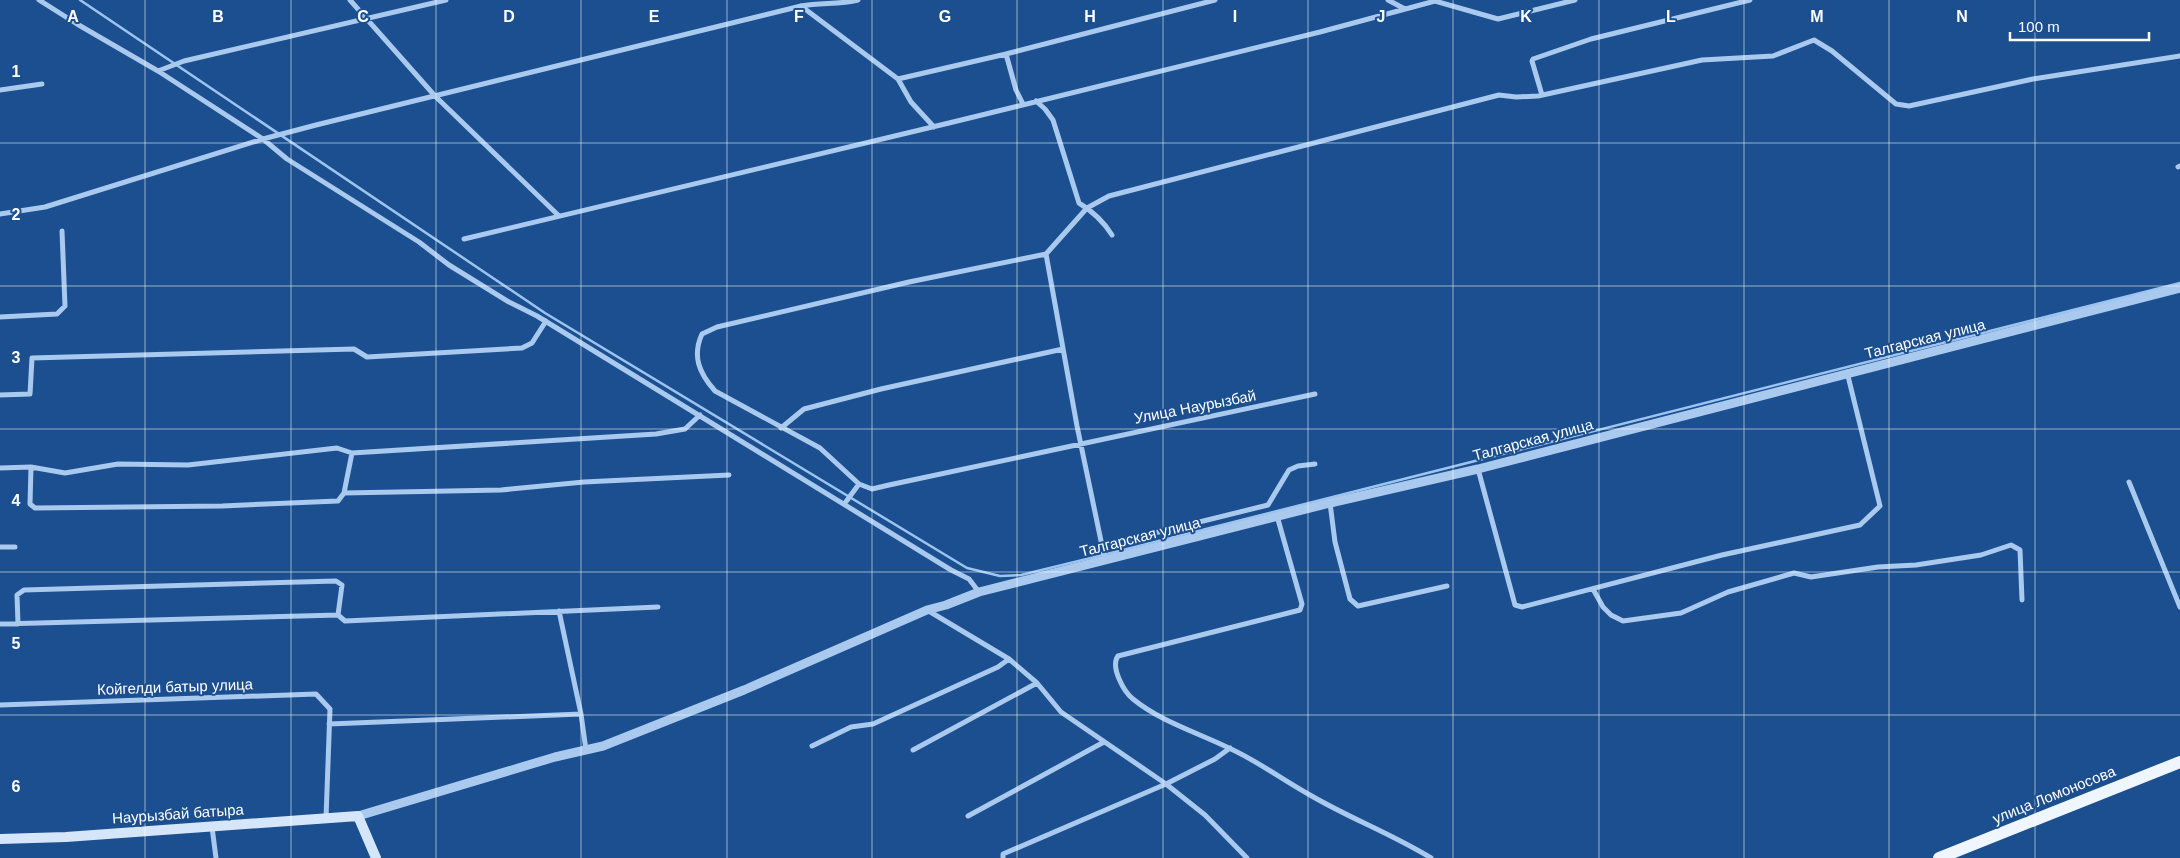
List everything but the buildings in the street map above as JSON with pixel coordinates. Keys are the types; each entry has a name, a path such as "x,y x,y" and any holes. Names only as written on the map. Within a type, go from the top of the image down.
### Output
{"main road":[{"name":"улица Ломоносова","path":"1939,858 2180,762"},
{"name":"Наурызбай батыра","path":"0,839 358,816"},
{"path":"358,816 376,858"}],"street":[{"path":"40,0 158,71 263,139 287,159 419,242 449,265 509,302 546,321 846,502 951,570 969,579 979,592"},
{"path":"350,0 435,96 559,216"},
{"path":"158,71 180,63 367,17 446,0"},
{"path":"0,214 46,208 274,136 801,6 818,3 841,4 858,0"},
{"path":"898,79 1006,54 1215,0"},
{"path":"1388,0 1405,9"},
{"path":"464,239 934,127 1435,2 1498,19 1575,0"},
{"path":"1542,95 1533,59 1591,39 1750,0"},
{"path":"801,6 898,79 911,102 934,127"},
{"path":"846,502 859,484 820,448 716,391 704,378 696,347 702,334 717,326 926,278 1046,254 1065,235 1087,208 1109,196 1499,94 1516,97 1542,95 1702,60 1774,56 1814,40 1832,50 1896,104 1908,106 2033,79 2180,56"},
{"path":"1006,54 1016,90 1023,104"},
{"path":"0,90 42,84"},
{"path":"1036,101 1053,120 1079,203 1107,227 1112,235"},
{"path":"0,317 57,314 65,306 62,231"},
{"path":"1046,254 1080,443 1105,559"},
{"name":"Талгарская улица","path":"358,816 555,757 603,746 744,690 927,610 979,592 1277,516 1478,469 1847,372 2180,288"},
{"path":"0,395 30,394 32,358 354,349 367,357 522,348 532,343 546,321"},
{"path":"781,428 804,409 881,389 1063,349"},
{"path":"1478,469 1515,605 1522,607 1722,555 1860,525 1880,506 1847,372"},
{"name":"Улица Наурызбай","path":"859,484 872,489 1210,415 1230,414 1315,394"},
{"path":"0,468 30,467 64,473 118,464 188,465 337,448 352,453 656,434 685,429 700,415"},
{"path":"30,467 30,504 35,508 222,506 338,501 344,493 352,453"},
{"path":"1103,548 1268,504 1289,470 1298,466 1315,464"},
{"path":"344,493 501,490 592,482 729,475"},
{"path":"2129,482 2180,607"},
{"path":"1330,503 1335,542 1350,599 1354,604 1358,606 1447,586"},
{"path":"1277,516 1302,604 1300,610 1118,656 1116,660 1122,687 1133,699 1157,715 1265,766 1309,795 1431,858"},
{"path":"1593,589 1603,607 1611,615 1622,621 1681,613 1728,592 1794,573 1811,577 1878,567 1916,564 1982,555 2011,545 2020,550 2022,600"},
{"path":"0,547 14,547"},
{"path":"18,624 18,595 24,590 336,581 342,585 338,616"},
{"path":"0,624 338,616 345,621 658,607"},
{"path":"927,610 1009,659 1037,683 1061,712 1166,784 1205,815 1248,858"},
{"path":"559,611 581,714 586,750"},
{"path":"812,746 851,727 873,724 998,667 1009,659"},
{"path":"913,750 1037,683"},
{"name":"Койгелди батыр улица","path":"0,706 316,694 330,709 326,818"},
{"path":"329,724 581,714"},
{"path":"968,816 1104,742"},
{"path":"1003,858 1003,854 1166,784 1215,759 1230,748"},
{"path":"212,826 216,858"}],"waterway":[{"path":"80,0 545,313 967,568 1000,576 1021,575 1099,556 2180,283"}]}
